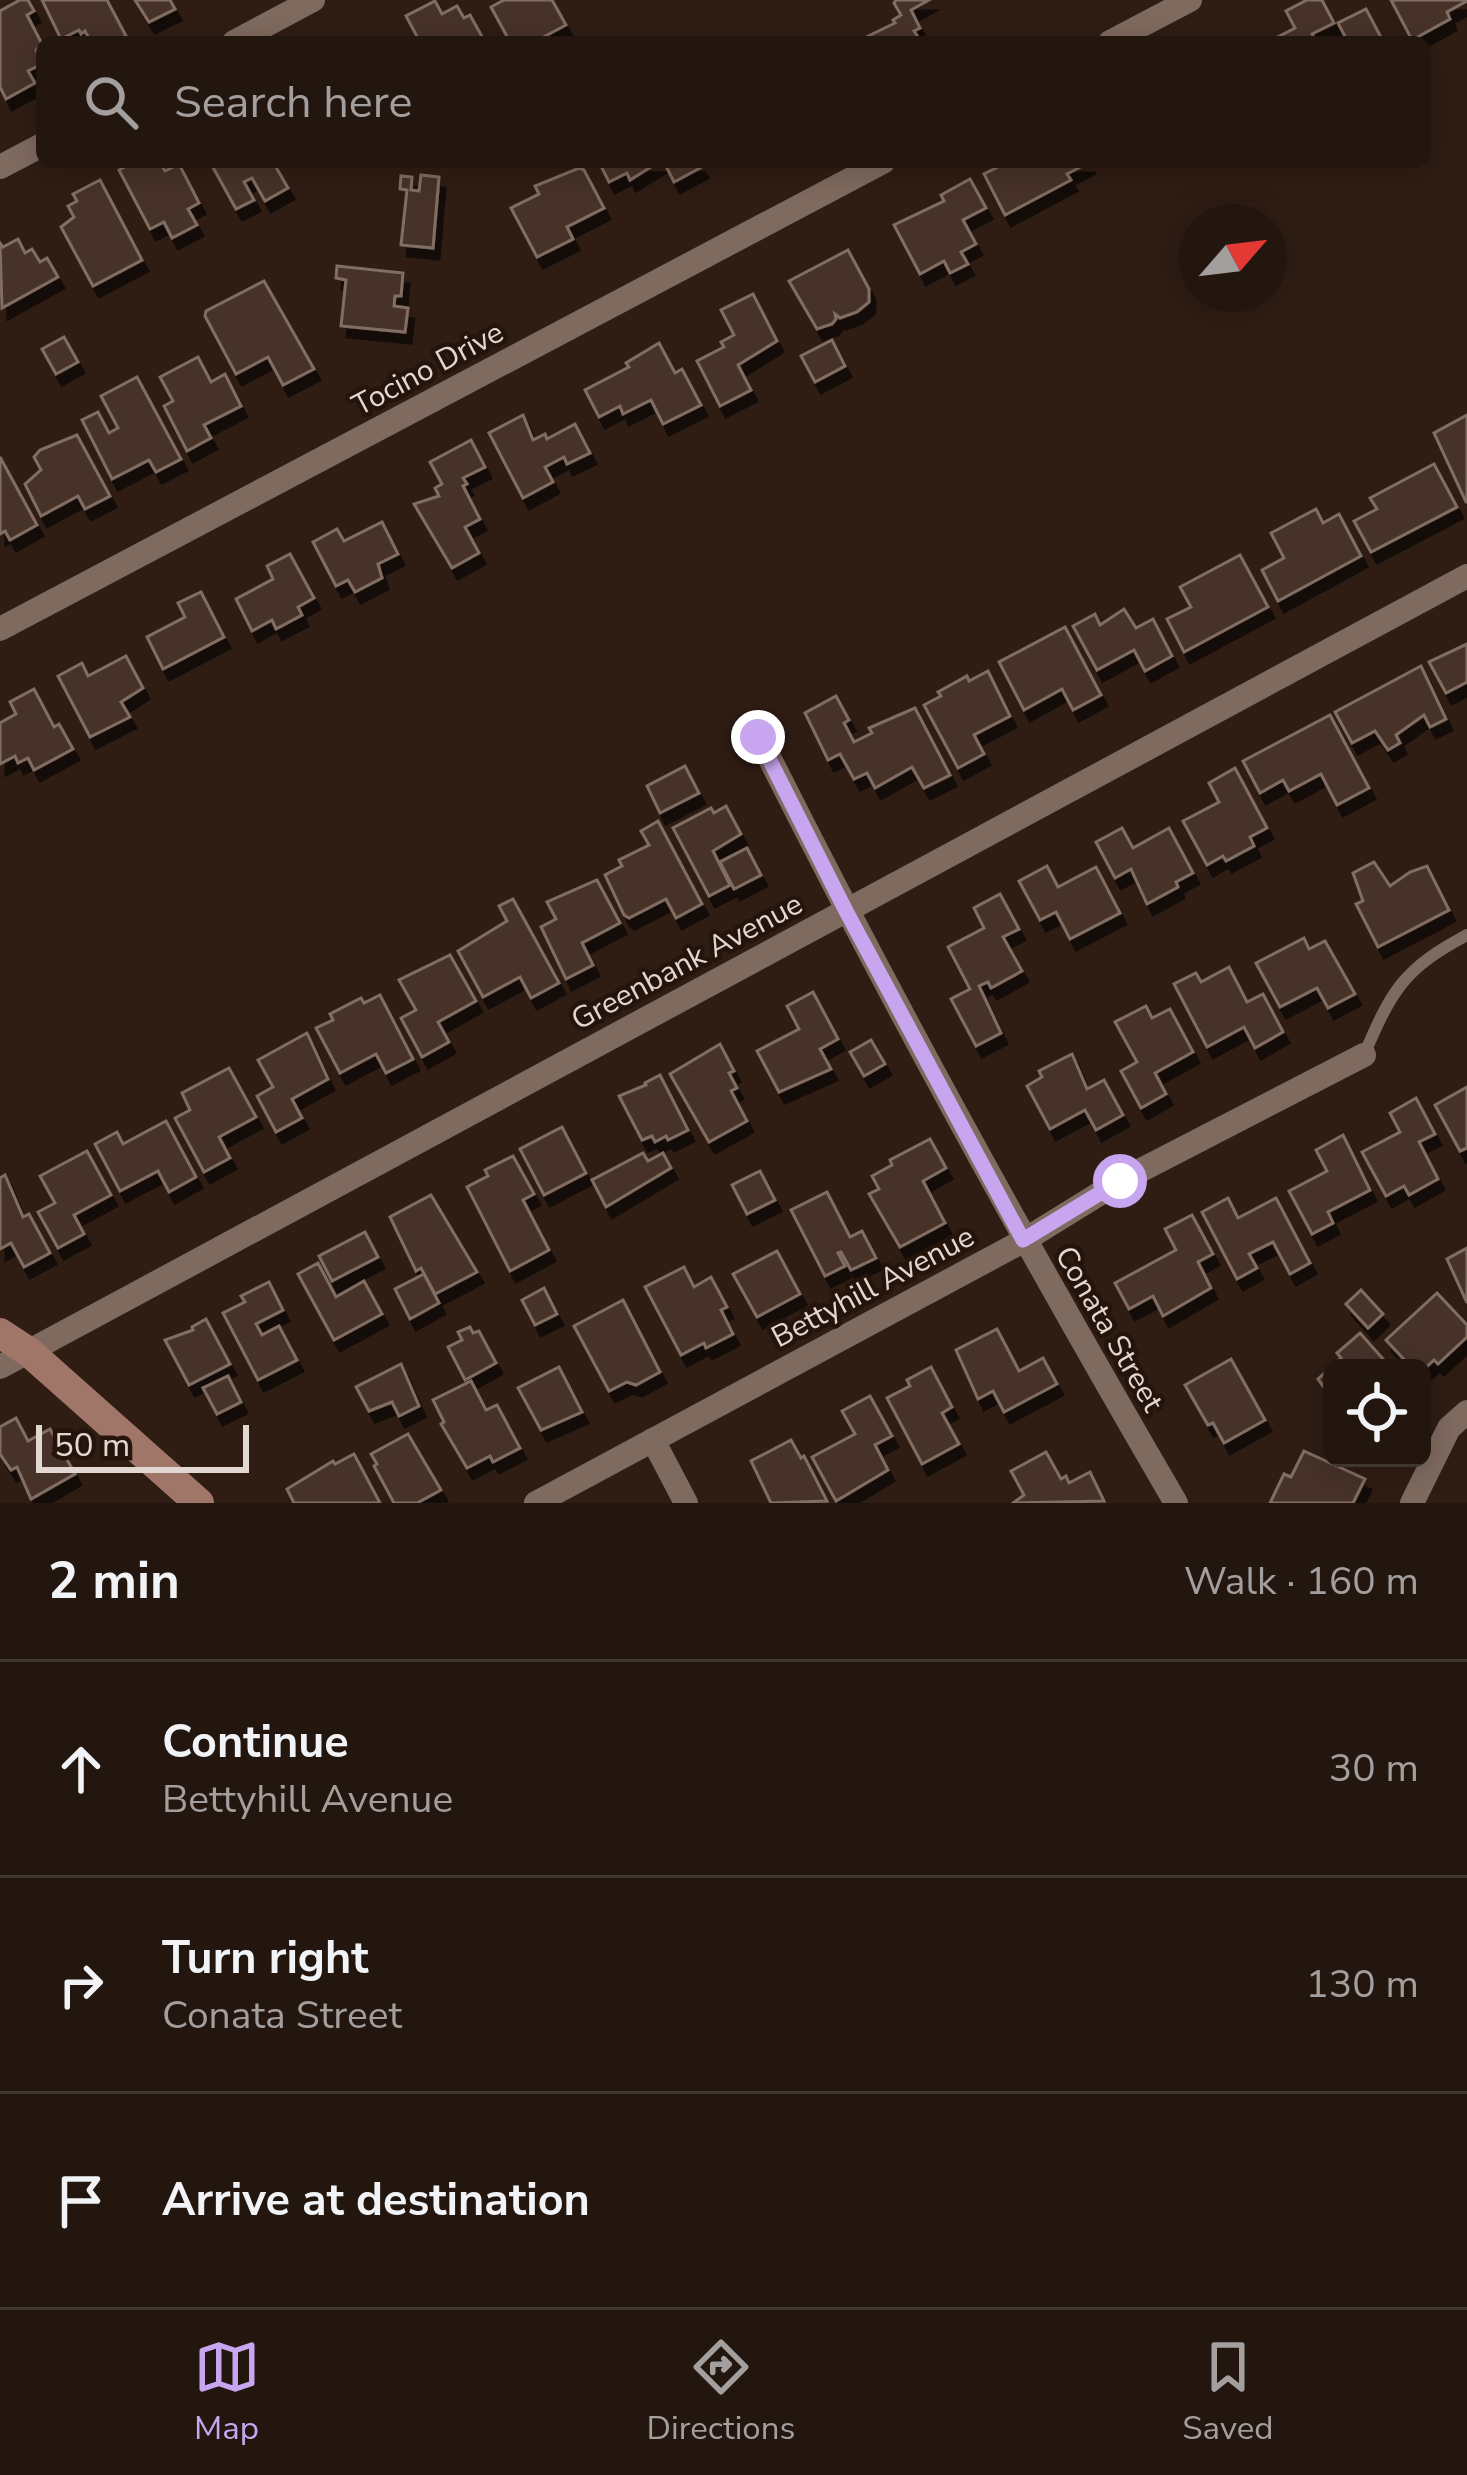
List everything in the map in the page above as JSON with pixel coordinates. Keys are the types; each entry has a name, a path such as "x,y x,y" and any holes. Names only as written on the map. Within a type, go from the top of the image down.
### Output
{"street":[{"path":"245,36 313,0"},
{"path":"1121,36 1190,0"},
{"path":"0,167 36,148"},
{"name":"Tocino Drive","path":"0,629 873,168"},
{"name":"Greenbank Avenue","path":"0,1367 1467,576"},
{"name":"Conata Street","path":"758,737 1023,1240 1176,1503"},
{"name":"Bettyhill Avenue","path":"536,1503 1023,1240 1120,1181 1364,1054"},
{"path":"0,1333 29,1352 199,1503"},
{"path":"1412,1503 1449,1428 1467,1412"},
{"path":"653,1440 686,1503"}],"lane":[{"path":"1364,1054 1399,982 1467,935"}],"building":[{"path":"28,0 34,11 27,15 38,36 36,67 28,71 35,83 6,99 0,87 0,11"},
{"path":"42,0 107,0 126,36 88,36 79,30 60,36"},
{"path":"135,0 170,0 175,9 149,22"},
{"path":"504,0 552,0 566,25 545,36 507,36 491,7"},
{"path":"896,0 929,0 911,10 920,28 914,31 917,36 868,36 895,23 901,15"},
{"path":"1307,0 1322,0 1334,23 1313,36 1280,36 1295,28 1286,11"},
{"path":"1391,0 1467,0 1447,12 1450,19 1419,36 1410,36"},
{"path":"435,1 442,14 457,6 464,18 470,15 482,36 417,36 406,16"},
{"path":"1366,9 1380,36 1345,36 1338,23"},
{"path":"181,168 199,203 188,209 197,225 172,238 164,222 150,229 119,170"},
{"path":"213,168 276,168 288,188 265,201 252,178 244,182 254,200 236,209"},
{"path":"579,168 604,208 567,227 573,239 537,257 511,208 539,194 535,186"},
{"path":"602,168 649,168 630,180 627,173 609,182"},
{"path":"667,168 700,168 674,182"},
{"path":"996,168 1078,168 1067,174 1071,180 1005,215 984,174"},
{"path":"421,175 439,177 433,248 401,245 407,190 400,189 401,176 412,177 411,190 419,191"},
{"path":"970,179 986,208 963,220 976,244 961,252 968,264 950,273 944,261 920,274 894,225 944,201 941,195"},
{"path":"100,180 142,260 93,286 61,227 74,217 68,206 77,201 73,194"},
{"path":"18,239 25,253 32,249 40,262 47,258 58,277 2,308 0,243 3,247"},
{"path":"848,250 869,289 869,302 840,318 835,314 832,324 817,329 789,281"},
{"path":"337,266 403,273 401,296 395,296 394,306 408,308 405,332 341,326 346,280 336,278"},
{"path":"264,281 314,369 283,385 268,357 236,374 205,316 206,311"},
{"path":"753,294 777,341 738,365 751,390 720,406 697,361 724,347 721,342 734,335 721,310"},
{"path":"64,337 78,362 56,374 42,349"},
{"path":"832,340 845,366 815,382 801,356"},
{"path":"659,343 675,373 682,369 701,405 663,424 651,400 623,414 620,406 599,417 585,390 629,367 626,363"},
{"path":"198,357 211,382 225,374 241,406 204,425 211,438 187,451 164,406 173,401 160,377"},
{"path":"137,377 181,459 156,472 149,460 112,479 82,420 98,412 109,433 118,428 101,396"},
{"path":"523,415 533,440 545,434 547,439 575,424 590,453 567,464 564,457 545,467 553,482 523,498 489,433"},
{"path":"1467,415 1467,502 1466,502 1434,433"},
{"path":"77,435 110,496 85,509 78,496 41,516 25,484 41,470 34,457"},
{"path":"471,440 485,467 463,478 480,519 465,527 479,553 452,568 414,504 439,496 435,488 442,484 430,462"},
{"path":"0,457 37,525 10,540 5,531 0,534"},
{"path":"1434,464 1457,507 1371,552 1354,521 1377,509 1370,498"},
{"path":"1316,509 1323,523 1339,514 1361,556 1278,601 1262,570 1284,558 1271,533"},
{"path":"382,522 398,554 378,564 382,578 355,592 348,580 336,586 313,542 337,529 344,541"},
{"path":"290,554 314,598 298,607 302,615 276,629 272,620 252,631 236,599 273,579 267,566"},
{"path":"1240,555 1268,607 1184,652 1167,619 1191,607 1180,587"},
{"path":"201,592 224,637 163,669 147,637 185,617 178,603"},
{"path":"1124,609 1136,628 1153,619 1172,656 1145,671 1134,650 1097,670 1073,626 1095,614 1100,625"},
{"path":"1065,627 1101,695 1073,710 1062,689 1024,710 999,662"},
{"path":"1467,644 1467,682 1446,693 1429,662"},
{"path":"126,656 143,688 121,702 130,717 90,737 58,676 82,663 88,676"},
{"path":"1421,666 1446,719 1430,727 1424,715 1396,735 1400,743 1388,750 1375,731 1352,743 1335,712"},
{"path":"988,671 1010,716 974,735 984,754 958,768 924,705 967,676 969,681"},
{"path":"34,689 54,727 59,724 73,749 34,770 28,758 18,763 15,756 0,764 0,723 16,714 10,702"},
{"path":"836,696 854,742 872,733 869,728 915,708 950,775 924,788 912,767 875,788 867,773 854,779 840,754 828,760 805,713"},
{"path":"1330,715 1369,788 1337,805 1321,774 1289,791 1283,780 1260,793 1243,761"},
{"path":"685,766 699,793 660,813 647,786"},
{"path":"1235,768 1267,828 1250,837 1254,846 1207,865 1183,821 1219,802 1209,783"},
{"path":"726,806 741,834 713,851 730,885 709,896 673,828 711,808 714,813"},
{"path":"658,821 702,904 676,918 666,899 629,918 605,875 622,866 619,860 649,845 641,831"},
{"path":"1122,828 1133,848 1169,828 1193,873 1147,904 1131,869 1115,878 1096,842"},
{"path":"747,848 761,875 734,889 720,862"},
{"path":"1374,862 1390,886 1427,866 1449,910 1378,947 1356,904 1363,901 1353,873"},
{"path":"1047,866 1058,887 1096,867 1120,913 1070,939 1056,912 1040,920 1019,881"},
{"path":"597,880 620,923 582,943 593,965 566,979 541,927 556,919 547,902"},
{"path":"1000,894 1019,929 1003,937 1022,971 991,988 988,982 979,986 1001,1033 976,1046 951,999 970,989 948,947 984,928 974,908"},
{"path":"513,899 559,983 531,998 520,977 483,997 458,951 507,921 499,906"},
{"path":"1304,938 1309,949 1325,941 1355,994 1328,1008 1317,988 1280,1007 1256,963"},
{"path":"450,955 476,1001 438,1022 449,1042 422,1057 401,1018 416,1010 399,980"},
{"path":"1229,967 1247,1002 1263,994 1283,1032 1255,1048 1244,1027 1207,1047 1174,984 1196,973 1201,982"},
{"path":"813,992 838,1039 820,1049 831,1069 779,1092 757,1051 799,1029 787,1006"},
{"path":"380,995 413,1059 386,1073 376,1054 340,1073 316,1028 333,1020 330,1014 361,998 364,1003"},
{"path":"1146,1006 1152,1018 1170,1009 1193,1052 1155,1073 1166,1094 1141,1108 1121,1071 1137,1062 1115,1022"},
{"path":"307,1033 328,1079 292,1099 302,1118 276,1132 257,1096 273,1087 258,1060"},
{"path":"871,1040 885,1064 864,1076 850,1052"},
{"path":"720,1044 734,1071 729,1073 737,1088 731,1091 747,1121 709,1142 670,1074"},
{"path":"1072,1054 1087,1089 1104,1080 1123,1115 1096,1130 1085,1110 1050,1129 1027,1086 1042,1077 1039,1071"},
{"path":"229,1068 256,1117 219,1137 230,1158 204,1172 175,1118 190,1110 182,1093"},
{"path":"660,1075 688,1130 668,1140 666,1136 655,1142 652,1136 642,1140 619,1096"},
{"path":"1467,1087 1467,1148 1460,1151 1435,1105"},
{"path":"1416,1098 1435,1134 1419,1142 1438,1179 1409,1195 1404,1186 1386,1196 1362,1152 1400,1132 1390,1113"},
{"path":"166,1121 196,1177 169,1192 158,1171 120,1191 95,1144 117,1132 123,1144"},
{"path":"562,1127 586,1173 544,1195 520,1149"},
{"path":"1343,1135 1370,1190 1328,1212 1333,1223 1312,1234 1289,1191 1327,1171 1316,1150"},
{"path":"930,1139 946,1168 923,1181 945,1223 900,1247 869,1194 879,1189 872,1176 892,1165 890,1160"},
{"path":"87,1151 111,1195 74,1215 84,1234 58,1248 38,1212 55,1203 40,1176"},
{"path":"643,1153 648,1161 663,1153 671,1168 606,1207 592,1180"},
{"path":"513,1156 534,1194 523,1200 549,1250 510,1271 467,1187 488,1176 485,1170"},
{"path":"760,1171 775,1200 747,1214 732,1185"},
{"path":"5,1175 23,1217 29,1214 50,1253 24,1267 11,1243 0,1249 0,1178"},
{"path":"827,1192 850,1237 862,1231 876,1258 851,1270 838,1253 845,1266 825,1276 791,1210"},
{"path":"431,1195 477,1272 435,1294 421,1268 416,1271 390,1217"},
{"path":"1228,1198 1238,1218 1276,1198 1310,1263 1290,1274 1273,1242 1249,1254 1257,1268 1237,1279 1202,1212"},
{"path":"1192,1215 1213,1254 1198,1262 1211,1288 1163,1316 1153,1296 1129,1309 1115,1283 1176,1250 1165,1229"},
{"path":"365,1232 378,1257 332,1281 319,1256"},
{"path":"1467,1248 1467,1303 1447,1259"},
{"path":"777,1251 800,1294 757,1317 733,1274"},
{"path":"318,1263 336,1297 364,1281 382,1314 334,1340 298,1274"},
{"path":"684,1267 694,1287 711,1277 727,1307 721,1310 733,1334 681,1355 645,1287"},
{"path":"424,1274 439,1303 410,1319 395,1289"},
{"path":"269,1282 283,1310 256,1324 262,1335 279,1326 297,1360 258,1380 223,1313 245,1302 241,1296"},
{"path":"544,1288 557,1314 535,1325 522,1300"},
{"path":"1361,1290 1383,1314 1368,1328 1346,1304"},
{"path":"1437,1293 1467,1325 1467,1337 1438,1364 1431,1359 1404,1359 1386,1340"},
{"path":"623,1300 660,1372 636,1385 627,1382 609,1391 574,1326"},
{"path":"206,1319 230,1364 189,1385 165,1340 193,1330"},
{"path":"470,1327 473,1333 479,1331 496,1363 465,1380 448,1347 462,1340 458,1332"},
{"path":"997,1329 1019,1371 1043,1358 1057,1384 1004,1412 993,1391 978,1399 956,1350"},
{"path":"1360,1333 1383,1359 1340,1359 1337,1353"},
{"path":"1231,1359 1265,1420 1224,1443 1185,1385"},
{"path":"401,1364 419,1406 399,1416 392,1402 369,1411 356,1387"},
{"path":"559,1367 582,1412 541,1430 518,1388"},
{"path":"931,1367 952,1407 942,1413 959,1444 922,1464 887,1398"},
{"path":"228,1376 241,1402 217,1414 203,1388"},
{"path":"471,1381 486,1410 497,1405 520,1448 467,1468 433,1400"},
{"path":"870,1396 892,1436 875,1445 888,1470 836,1501 812,1457 855,1434 842,1411"},
{"path":"16,1418 28,1441 50,1429 75,1474 31,1499 17,1467 11,1470 0,1454 0,1427"},
{"path":"408,1434 441,1490 417,1503 394,1503 371,1454"},
{"path":"791,1440 827,1501 771,1503 751,1461"},
{"path":"1304,1451 1323,1460 1323,1467 1339,1467 1365,1479 1353,1503 1270,1503 1284,1474 1291,1477"},
{"path":"1046,1452 1061,1479 1066,1476 1069,1483 1090,1472 1104,1501 1013,1503 1024,1495 1011,1471"},
{"path":"354,1454 380,1503 294,1503 287,1489"}],"route":[{"path":"758,737 1023,1240 1120,1181"}]}
